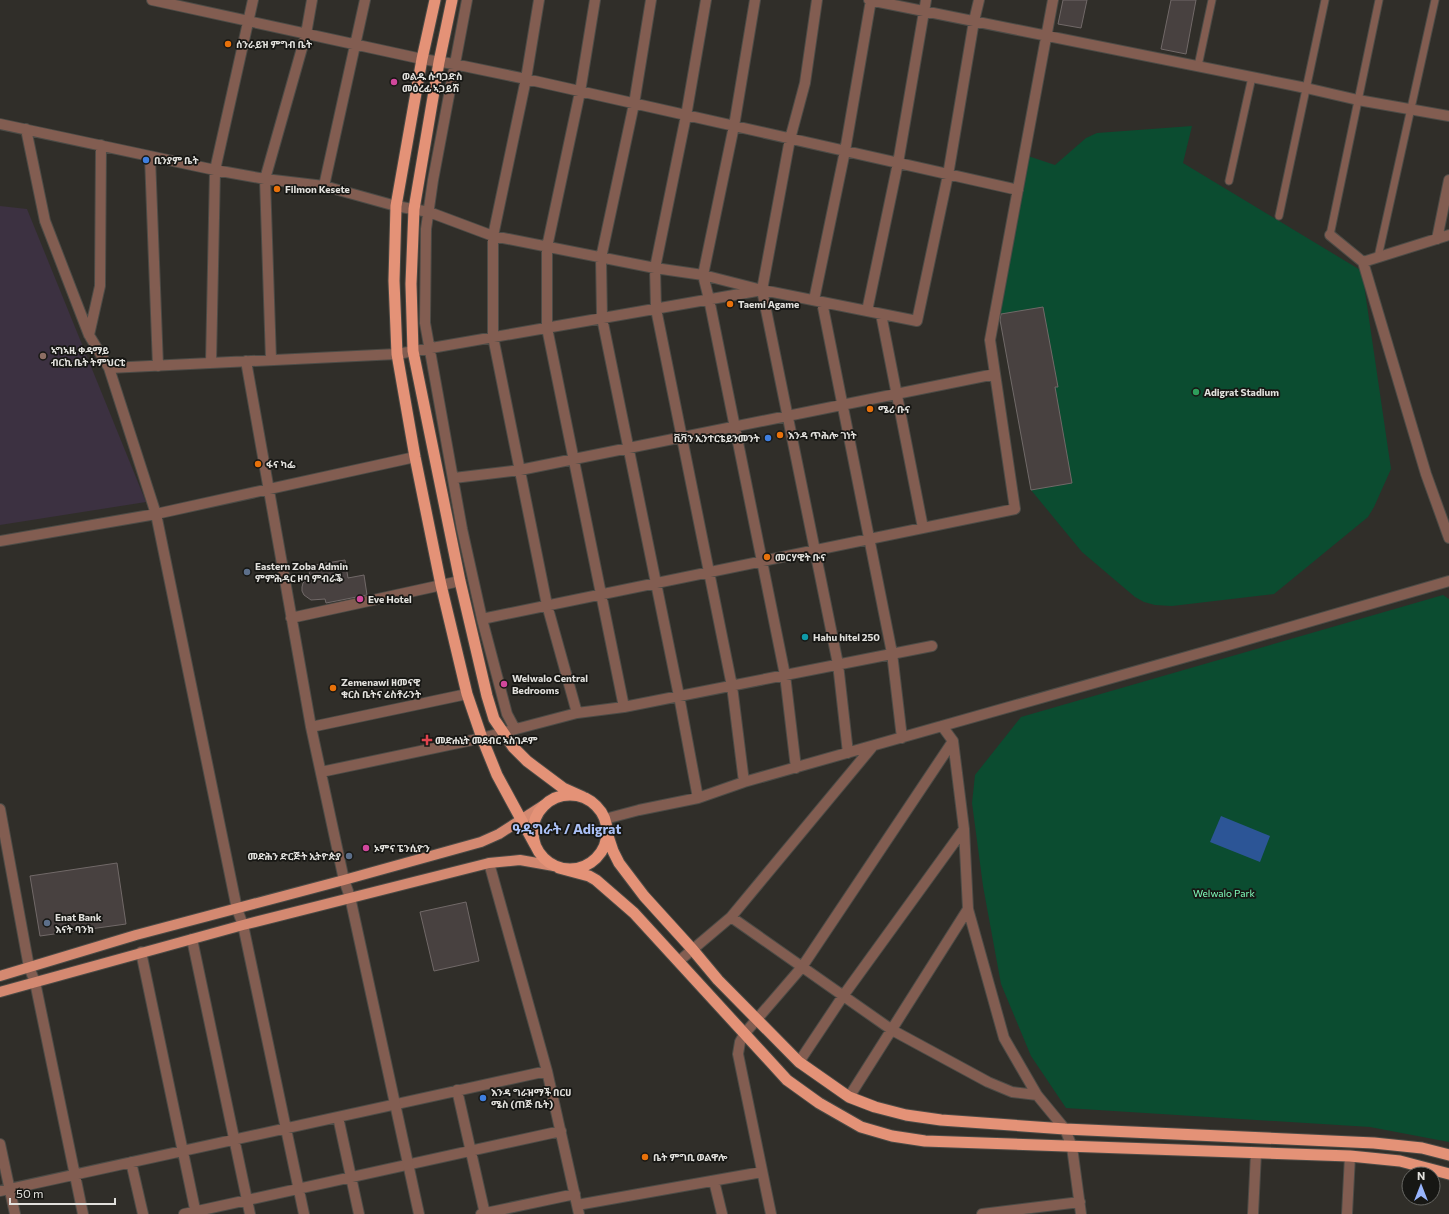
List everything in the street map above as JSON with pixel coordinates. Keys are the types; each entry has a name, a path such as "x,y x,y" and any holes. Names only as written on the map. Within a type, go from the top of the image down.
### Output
{"highway":[{"path":"435,0 422,59 396,206 394,282 397,354 414,457 441,585 467,694 496,774 542,857 557,867 589,876 606,888 648,926 787,1080 819,1103 861,1127 892,1136 926,1141 1350,1156 1400,1161 1449,1174"},
{"path":"452,0 439,62 414,210 411,284 413,351 460,581 487,696 494,719 512,747 527,761 563,788 596,806 605,819 607,833 613,851 625,871 644,896 718,980 799,1062 849,1098 906,1115 941,1120 1065,1128 1374,1143 1422,1148 1449,1155"},
{"path":"431,19 448,22"},
{"path":"535,845 532,836 533,823 544,805 555,798 564,795 572,795 583,798"},
{"path":"557,867 569,869 579,868 592,862 599,855 604,846 607,833"}],"main road":[{"path":"0,976 136,935 481,842 498,834 544,805"},
{"path":"0,992 141,952 489,862 520,860 557,867"}],"street":[{"path":"152,0 422,59 526,79 1018,190"},
{"path":"211,363 215,170 253,0"},
{"path":"271,360 265,179 306,34 312,0"},
{"path":"324,186 365,0"},
{"path":"467,0 454,64 428,212 426,229 425,323 428,348 454,478 462,529 482,618 507,714 515,729"},
{"path":"539,0 526,79 493,236 493,337 547,605 577,713"},
{"path":"595,0 580,92 547,247 547,328 624,707"},
{"path":"651,0 634,104 602,258 602,318 679,696 698,798"},
{"path":"706,0 686,116 654,268 656,308 732,686 744,782"},
{"path":"755,0 734,126 703,275 785,675 796,768"},
{"path":"816,0 805,83 790,139 762,290 838,664 848,753"},
{"path":"902,738 892,654 842,406 818,301 870,0 1306,88 1358,100 1449,116"},
{"path":"867,311 898,163 926,0"},
{"path":"0,124 215,170 265,179 324,186 396,206 428,212 493,236 654,268 703,275 762,290 917,321 948,174 974,21 979,0"},
{"path":"482,618 1015,509 990,340 1053,0"},
{"path":"26,129 45,221 88,335 109,368 156,514 237,909 243,925 304,1214"},
{"path":"88,335 100,286 101,145"},
{"path":"150,157 158,366"},
{"path":"1437,239 1449,180"},
{"path":"1330,235 1364,262 1426,474 1449,538"},
{"path":"1364,262 1449,235"},
{"path":"109,368 397,354 762,290"},
{"path":"880,314 923,528"},
{"path":"246,361 311,727 419,1214"},
{"path":"454,478 520,470 995,374"},
{"path":"0,541 156,514 414,457"},
{"path":"291,618 460,581"},
{"path":"605,819 639,810 698,798 744,782 1449,581"},
{"path":"321,772 482,738 577,713 624,707 932,646"},
{"path":"311,727 467,694"},
{"path":"942,726 953,741 964,829 968,909 1004,1038 1037,1095 1065,1128 1072,1147 1081,1214"},
{"path":"771,1214 738,1054 740,1042 745,1033 802,967 953,741"},
{"path":"679,961 731,917 873,746"},
{"path":"0,809 29,967 35,982 84,1214"},
{"path":"799,1062 843,996 964,829"},
{"path":"489,862 547,1071 578,1210 762,1172"},
{"path":"849,1098 968,909"},
{"path":"731,917 892,1030 988,1082 1012,1092 1037,1095"},
{"path":"192,939 250,1214"},
{"path":"141,952 196,1213"},
{"path":"5,1190 547,1071"},
{"path":"457,1090 484,1214 575,1194"},
{"path":"338,1117 359,1214"},
{"path":"184,1214 196,1213 247,1200 561,1131"},
{"path":"0,1144 5,1190 15,1214"},
{"path":"1253,1214 1256,1153"},
{"path":"1347,1214 1350,1156"},
{"path":"131,1162 143,1214"},
{"path":"714,1181 722,1214"},
{"path":"982,1214 1080,1202"}],"lane":[{"path":"1198,66 1212,0"},
{"path":"1280,216 1325,0"},
{"path":"1330,235 1379,0"},
{"path":"1378,257 1435,0"},
{"path":"1229,180 1252,77"}],"shaded area":[{"name":"ኣግኣዚ ቀዳማይ ብርኪ ቤት ትምህርቲ","path":"0,206 27,209 146,502 0,525"}],"green space":[{"name":"Adigrat Stadium","path":"1192,126 1183,163 1362,271 1391,469 1368,517 1274,594 1172,606 1155,605 1144,602 1135,597 1082,552 1031,490 999,314 1028,156 1055,165 1086,138 1097,133"},
{"name":"Welwalo Park","path":"1443,595 1449,599 1449,1142 1370,1127 1066,1108 1031,1056 1001,984 983,886 972,803 975,775 1021,717"}],"water":[{"path":"1221,816 1270,836 1260,862 1210,842"}],"building":[{"path":"1063,0 1087,0 1081,28 1058,24"},
{"path":"1171,0 1196,0 1186,54 1161,49"},
{"path":"1043,307 1058,387 1055,387 1072,483 1031,490 1000,320 1001,314"},
{"path":"345,560 348,578 364,575 367,595 326,603 325,599 311,600 304,595 302,591 303,583 310,576 308,566"},
{"path":"117,863 126,924 40,936 30,876"},
{"path":"466,902 479,961 434,971 420,912"}],"place":[{"name":"ሰንራይዝ ምግብ ቤት","path":"228,44"},
{"name":"ወልዱ ሱባጋድስ መዕረፊ ኣጋይሽ","path":"394,82"},
{"name":"ቢንያም ቤት","path":"146,160"},
{"name":"Filmon Kesete","path":"277,189"},
{"name":"Taemi Agame","path":"730,304"},
{"name":"ኣግኣዚ ቀዳማይ ብርኪ ቤት ትምህርቲ","path":"43,356"},
{"name":"Adigrat Stadium","path":"1196,392"},
{"name":"ሜሪ ቡና","path":"870,409"},
{"name":"እንዳ ጥሕሎ ገነት","path":"780,435"},
{"name":"ቪቫን ኢንተርቴይንመንት","path":"768,438"},
{"name":"ፋና ካፌ","path":"258,464"},
{"name":"መርሃዊት ቡና","path":"767,557"},
{"name":"Eastern Zoba Admin ምምሕዳር ዞባ ምብራቕ","path":"247,572"},
{"name":"Eve Hotel","path":"360,599"},
{"name":"Hahu hitel 250","path":"805,637"},
{"name":"Welwalo Central Bedrooms","path":"504,684"},
{"name":"Zemenawi ዘመናዊ ቁርስ ቤትና ሬስቶራንት","path":"333,688"},
{"name":"መድሐኒት መደብር ኣስገዶም","path":"427,740"},
{"name":"ኦምና ፔንሲዮን","path":"366,848"},
{"name":"መድሕን ድርጅት ኢትዮጵያ","path":"349,856"},
{"name":"Enat Bank እናት ባንክ","path":"47,923"},
{"name":"እንዳ ግራዝማች በርሀ ሜስ (ጠጅ ቤት)","path":"483,1098"},
{"name":"ቤት ምግቢ ወልዋሎ","path":"645,1157"}],"district":[{"name":"ዓዲግራት / Adigrat","path":"567,829"}]}
